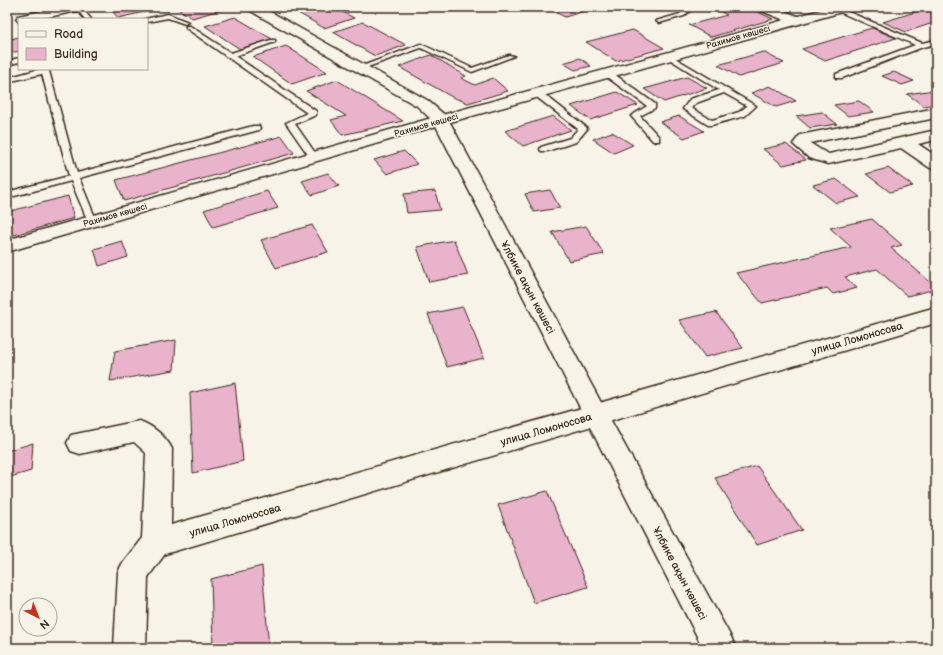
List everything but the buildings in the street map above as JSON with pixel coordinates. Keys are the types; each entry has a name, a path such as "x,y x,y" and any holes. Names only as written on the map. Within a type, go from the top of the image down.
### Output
{"street":[{"path":"27,18 78,7"},
{"name":"Ұлбике ақын көшесі","path":"253,7 422,103 440,120 720,648"},
{"path":"763,7 796,20"},
{"name":"Рахимов көшесі","path":"7,246 440,120 841,8"},
{"path":"936,112 806,138 801,144 815,154 828,159 936,135"},
{"path":"904,142 936,164"},
{"name":"улица Ломоносова","path":"156,544 936,315"},
{"path":"80,443 139,431 159,449 156,544 133,572 130,648"}],"lane":[{"path":"78,7 87,18"},
{"path":"659,21 682,15 688,10 683,7"},
{"path":"841,8 921,45"},
{"path":"148,20 168,16 186,24 229,56 313,113 290,123 314,157"},
{"path":"229,56 273,42"},
{"path":"839,76 921,45 936,42"},
{"path":"360,68 421,46 472,70 511,56"},
{"path":"668,56 752,106 742,114 711,123 687,109 693,102 725,90"},
{"path":"7,63 18,60"},
{"path":"7,80 44,70 74,178 92,222"},
{"path":"607,73 652,106 635,116 656,139"},
{"path":"537,93 583,129 573,140 544,149"},
{"path":"7,195 256,128"}]}
